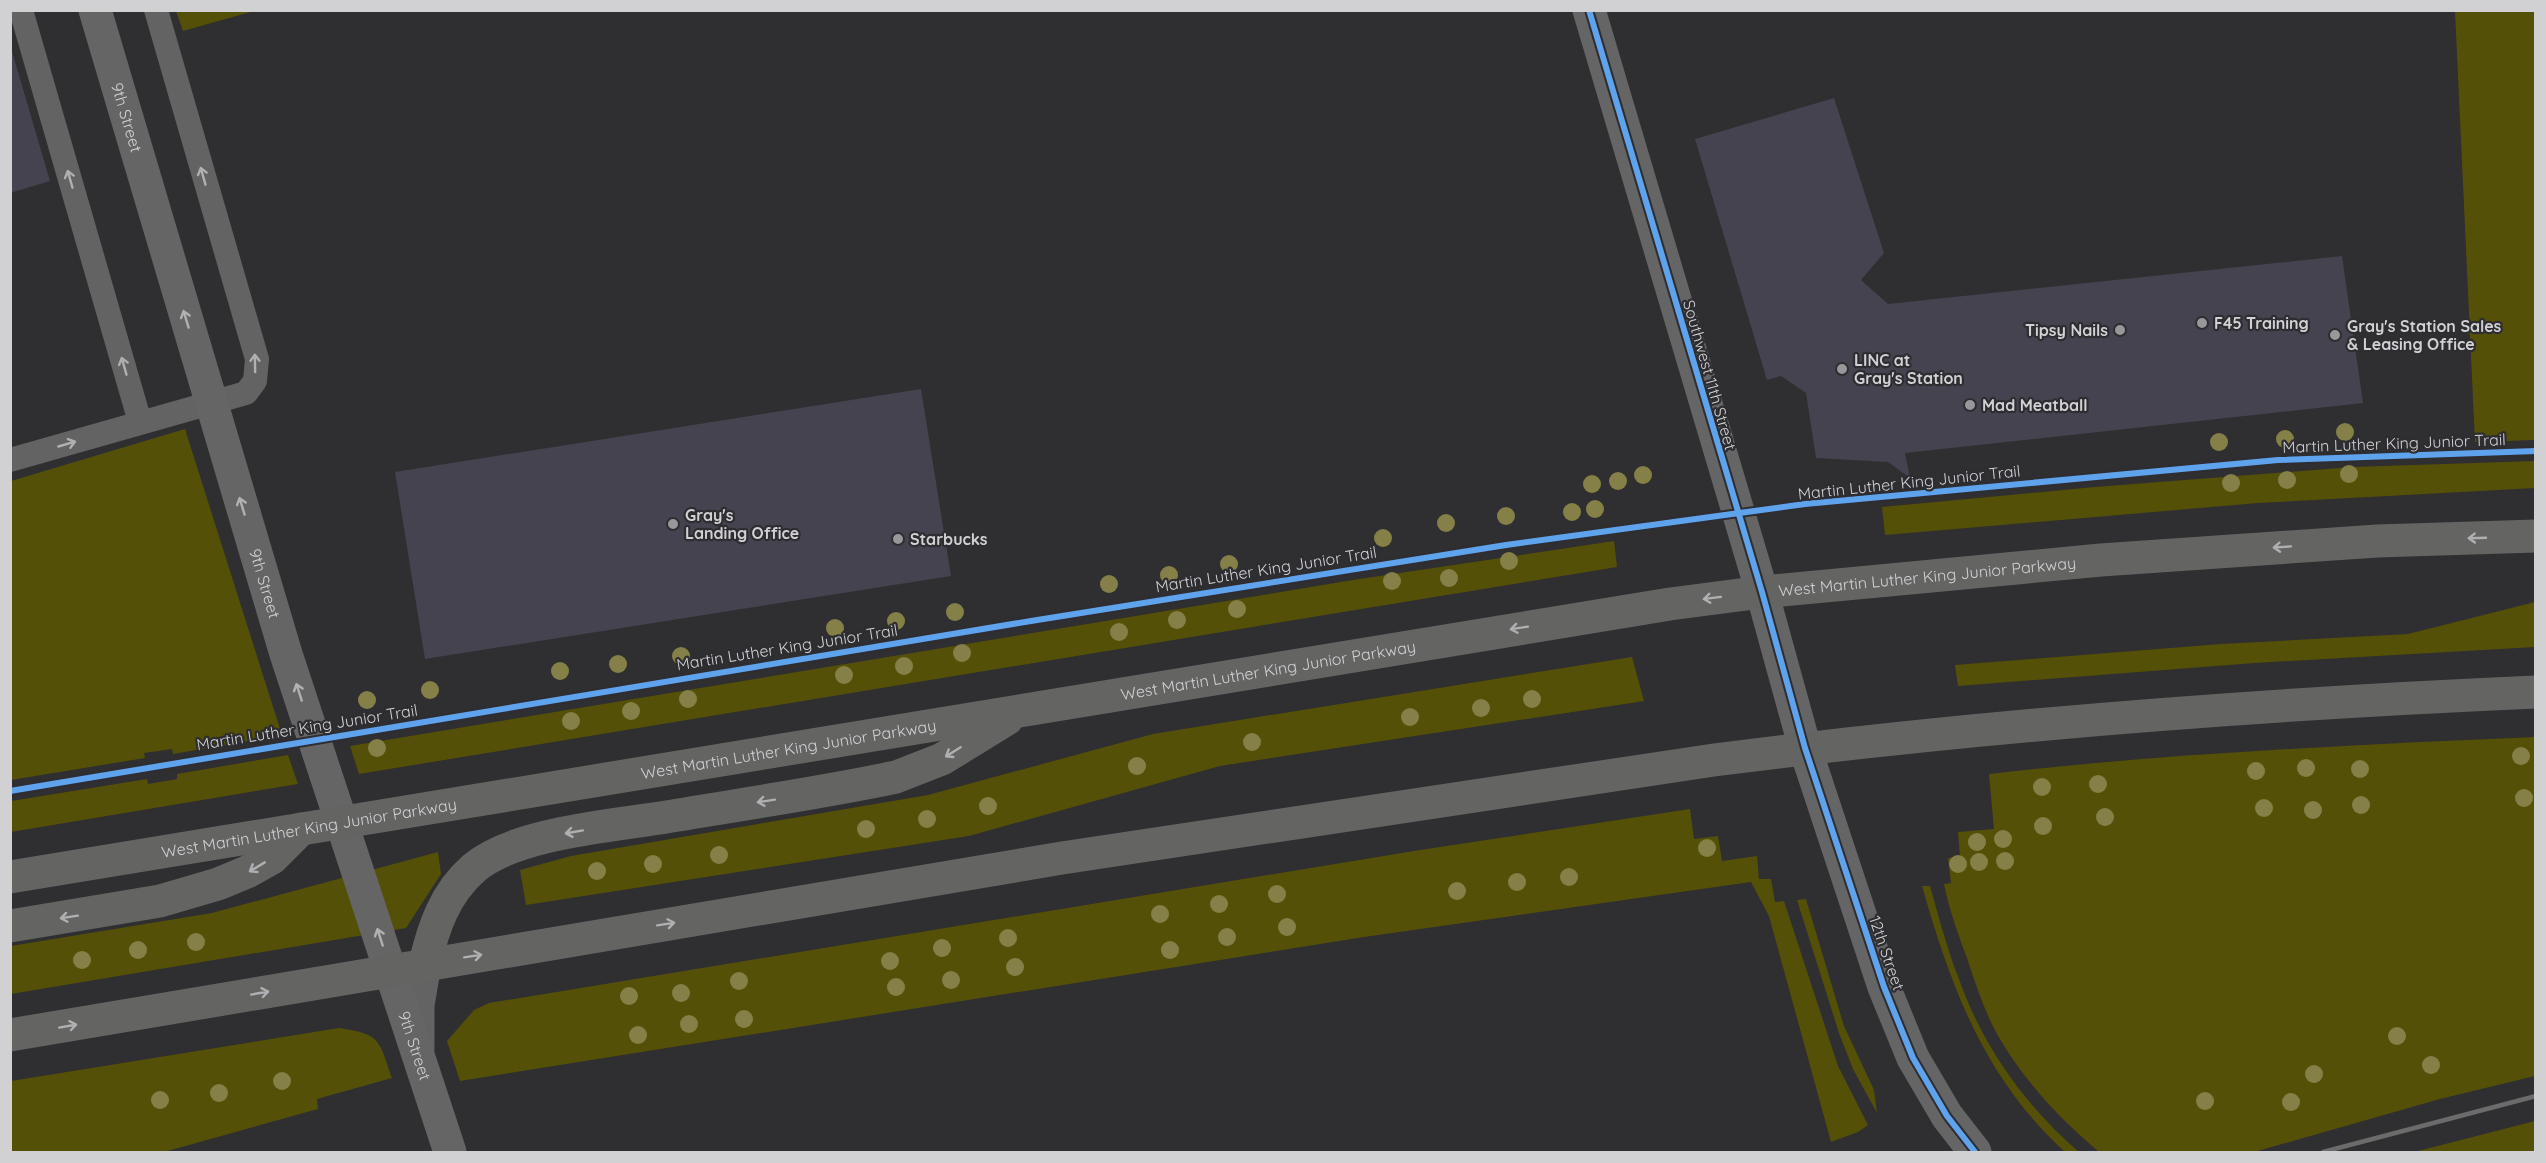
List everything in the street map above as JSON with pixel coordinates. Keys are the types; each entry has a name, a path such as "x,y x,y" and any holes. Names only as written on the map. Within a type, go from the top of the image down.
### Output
{"main road":[{"name":"West Martin Luther King Junior Parkway","path":"10,877 1658,605 1762,592 2113,560 2377,541 2535,536"},
{"path":"10,1035 1062,858 1805,748 2165,713 2346,700 2535,692"},
{"path":"425,964 434,926 449,896 474,868 509,847 566,834 896,777 942,759 1021,711"},
{"path":"10,926 160,901 218,884 272,858 301,829"}],"street":[{"name":"9th Street","path":"94,10 286,654 450,1152"},
{"name":"Southwest 11th Street","path":"1589,10 1762,592 1805,748"},
{"name":"12th Street","path":"1805,748 1884,987 1913,1058 1947,1116 1975,1152"},
{"path":"425,964 418,1005 417,1042 422,1097 440,1152"}],"lane":[{"path":"21,10 140,422"},
{"path":"10,460 246,393 255,381 257,359 156,10"}],"shaded area":[{"path":"176,10 254,11 183,31"},
{"path":"2455,11 2535,11 2535,440 2475,442"},
{"path":"185,429 282,735 173,754 172,749 144,753 145,758 11,780 11,481"},
{"path":"2535,461 2535,488 2258,503 1885,535 1882,507 2095,487 2353,467"},
{"path":"1614,541 1617,567 359,774 350,746 1353,580"},
{"path":"2535,602 2535,647 2255,663 1958,686 1955,665 2221,644 2408,634"},
{"path":"1632,657 1644,701 1220,766 969,836 526,905 520,870 571,856 928,795 1153,734"},
{"path":"2535,737 2535,1076 2440,1099 2254,1152 2099,1152 2057,1113 2032,1085 2010,1055 1995,1029 1981,999 1957,931 1944,884 1951,883 1948,858 1960,857 1958,832 1994,829 1989,774 2193,755"},
{"path":"288,755 298,784 11,832 11,801 147,779 148,784 177,779 177,774"},
{"path":"1690,809 1694,839 1718,836 1722,861 1757,856 1759,879 1771,879 1775,902 1784,901 1838,1066 1868,1125 1858,1132 1831,1142 1769,916 1751,882 1364,937 460,1081 447,1041 474,1010 489,1003 1420,850"},
{"path":"438,852 441,874 406,928 11,994 11,946 212,913"},
{"path":"1922,886 1930,886 1959,979 1980,1028 1993,1051 2041,1115 2079,1152 2065,1152 2037,1124 1992,1063 1959,996"},
{"path":"1806,899 1844,1026 1874,1090 1877,1113 1853,1069 1839,1033 1797,900"},
{"path":"339,1028 371,1036 381,1047 392,1078 317,1099 318,1109 164,1152 11,1152 11,1081"},
{"path":"2535,1121 2535,1152 2414,1152"}],"building":[{"path":"10,49 50,181 10,193"},
{"path":"1834,98 1884,253 1861,280 1888,304 2342,256 2363,403 1905,453 1910,478 1888,462 1816,458 1806,393 1781,376 1767,380 1695,139"},
{"name":"Gray's Landing Office","path":"921,389 951,576 425,659 395,472"}],"railway":[{"path":"2323,1152 2536,1096"}],"cycle path":[{"path":"1589,10 1762,592 1805,748 1884,987 1913,1058 1947,1116 1975,1152"},
{"name":"Martin Luther King Junior Trail","path":"10,791 1031,621 1506,545 1805,504 2278,460 2536,451"}],"place":[{"name":"F45 Training","path":"2202,323"},
{"name":"Tipsy Nails","path":"2120,330"},
{"name":"Gray's Station Sales & Leasing Office","path":"2335,335"},
{"name":"LINC at Gray's Station","path":"1842,369"},
{"name":"Mad Meatball","path":"1970,405"},
{"name":"Gray's Landing Office","path":"673,524"},
{"name":"Starbucks","path":"898,539"}]}
